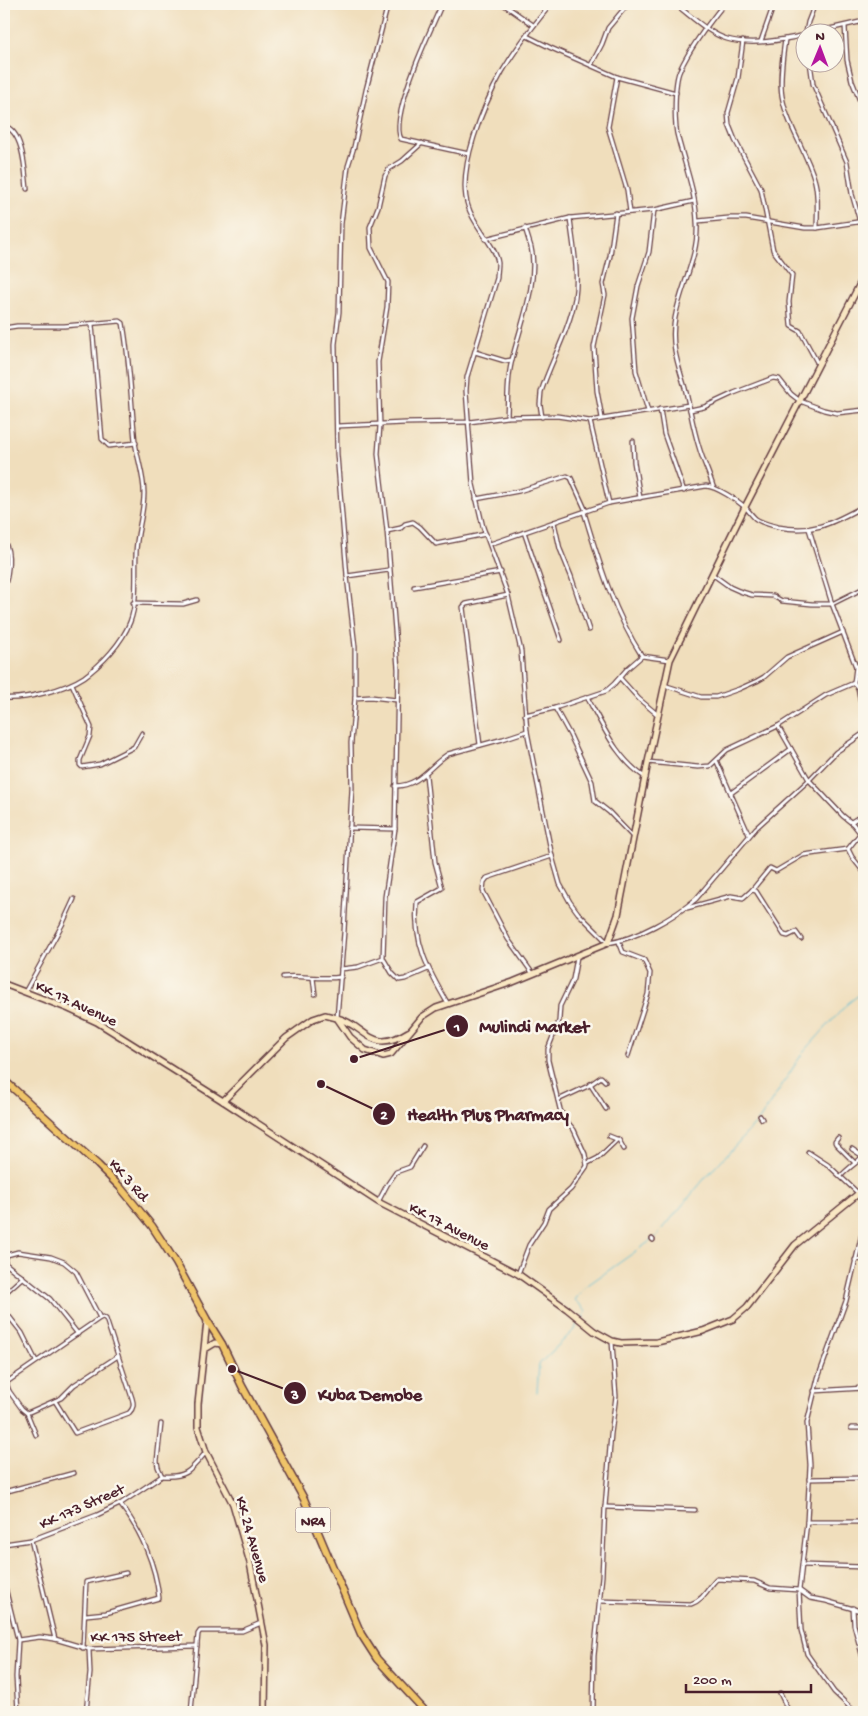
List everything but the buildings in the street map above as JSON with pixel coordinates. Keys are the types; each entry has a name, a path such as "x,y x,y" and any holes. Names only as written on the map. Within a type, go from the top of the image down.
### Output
{"highway":[{"name":"KK 3 Rd","path":"4,1080 98,1164 132,1201 152,1226 176,1263 207,1320"},
{"name":"NR4","path":"207,1320 222,1344 242,1386 304,1499 361,1634 378,1659 426,1712"}],"street":[{"path":"388,4 348,166 341,224 339,312 335,344 336,426 347,576 355,646 355,698 351,743 352,788 337,1018 350,1037 365,1050 383,1056 391,1054 422,1017 436,1008 533,974 608,943 619,942 633,937 686,908 696,899 749,835 809,780 836,752 864,733"},
{"path":"442,4 407,87 398,126 401,139 469,154"},
{"path":"503,4 534,25"},
{"path":"551,4 501,73 477,129 467,166 465,196 471,215 494,251 498,262 497,278 467,382 472,484 486,534 508,595 521,651 527,730 552,856 560,884 578,913 608,943"},
{"path":"591,65 608,28 628,4"},
{"path":"674,4 706,27 726,38 743,41 761,41 796,36"},
{"path":"713,486 699,448 690,408 673,350 674,318 697,247 698,221 689,176 677,135 676,93 680,69 706,27 724,4"},
{"path":"761,41 774,4"},
{"path":"808,22 815,4"},
{"path":"846,26 864,21"},
{"path":"526,36 618,76 676,93"},
{"path":"785,39 781,94 787,115 814,179 817,228"},
{"path":"743,41 738,78 728,119 735,140 761,189 774,253 792,275 789,302 791,326 800,331 818,364"},
{"path":"846,43 847,60 852,81 864,111"},
{"path":"698,221 746,218 768,223 817,228 862,221 852,194 847,162 813,84 811,72"},
{"path":"618,76 608,127 627,190 630,212"},
{"path":"4,126 10,128 18,138 24,163 27,190"},
{"path":"422,143 402,161 389,169 385,176 378,207 370,227 371,248 388,282 387,307 378,362 379,466 387,531 398,669 395,829 385,897 383,958 392,973 399,980 428,969"},
{"path":"485,239 570,218 654,210 694,201"},
{"path":"648,411 636,371 632,318 638,286 649,252 654,210"},
{"path":"602,418 597,392 594,347 605,295 603,284 610,256 616,213"},
{"path":"542,417 541,392 570,317 575,297 575,256 570,218"},
{"path":"507,417 508,382 524,318 531,273 531,247 525,228"},
{"path":"608,943 618,914 670,660 745,507 864,276"},
{"path":"4,328 16,326 54,327 120,321 123,323 136,443 144,493 136,551 133,603 130,621 123,635 102,661 72,684 43,693 17,698 4,698"},
{"path":"92,324 102,439 109,446 136,443"},
{"path":"475,352 505,361 512,360"},
{"path":"336,426 469,422 507,417 566,417 590,421 660,409 704,407 773,378 779,379 791,394 800,401 824,410 837,413 864,410"},
{"path":"660,409 664,434 684,491"},
{"path":"590,421 610,503"},
{"path":"633,441 634,462 640,498"},
{"path":"476,499 519,491 567,476 571,478 585,511 614,605 626,631 642,656 670,660"},
{"path":"490,544 610,503 706,486 713,486 745,507 756,519 771,525 800,530 809,530 835,522 864,506"},
{"path":"387,531 401,528 405,524 413,522 436,544 486,534"},
{"path":"554,522 560,549 589,630"},
{"path":"809,530 832,604 856,667 854,683 858,688 864,718"},
{"path":"524,532 561,640"},
{"path":"4,541 8,551 4,589"},
{"path":"347,576 389,570"},
{"path":"414,587 501,572"},
{"path":"712,574 730,587 752,594 812,604 832,604 864,588"},
{"path":"480,745 463,607 466,604 508,595"},
{"path":"133,603 183,604 198,600"},
{"path":"664,685 701,697 716,697 764,677 787,657 843,632"},
{"path":"525,716 555,708 610,688 642,656"},
{"path":"856,667 864,662"},
{"path":"620,678 639,699 658,715"},
{"path":"648,762 698,767 710,766 727,750 778,726 826,696 854,683"},
{"path":"72,684 91,727 90,736 80,760 82,767 100,764 134,747 142,733"},
{"path":"355,698 372,697 397,700"},
{"path":"587,697 609,739 622,758 631,769 646,778"},
{"path":"555,708 592,782 595,801 634,837"},
{"path":"686,908 731,896 743,898 770,868 776,871 798,857 848,849 862,834 809,780 778,726"},
{"path":"395,786 405,786 426,775 448,754 527,730"},
{"path":"731,793 791,749"},
{"path":"716,762 749,835"},
{"path":"426,775 435,862 442,888 418,900 417,933 428,969 448,1004"},
{"path":"851,822 864,814"},
{"path":"349,828 395,829"},
{"path":"848,849 852,858 863,871"},
{"path":"533,974 508,939 483,890 484,882 488,878 552,856"},
{"path":"752,890 756,891 784,935 788,936 796,932 801,939"},
{"path":"25,992 62,925 74,899"},
{"path":"619,942 623,952 644,960 650,973 648,994 628,1056"},
{"path":"518,1274 529,1245 544,1222 549,1209 571,1189 586,1168 588,1162 574,1130 564,1118 548,1060 548,1050 559,1020 560,1006 573,979 578,956"},
{"path":"341,969 358,967 383,958"},
{"path":"283,977 324,979 340,977"},
{"path":"313,978 315,994"},
{"name":"KK 17 Avenue","path":"4,984 97,1022 378,1202 518,1274 594,1331 612,1341 621,1343 657,1342 710,1329 733,1319 747,1307 795,1245 864,1189"},
{"path":"223,1101 286,1038 313,1019 325,1015 337,1018 371,1038 378,1040 394,1039 410,1031"},
{"path":"558,1100 602,1077 604,1081"},
{"path":"590,1084 606,1109"},
{"path":"609,1136 618,1139 624,1149"},
{"path":"838,1138 835,1142 836,1144 855,1163"},
{"path":"588,1162 598,1158 618,1139"},
{"path":"378,1202 396,1172 410,1167 423,1146"},
{"path":"841,1176 863,1156 852,1149"},
{"path":"808,1152 828,1165 858,1194"},
{"path":"855,1712 834,1692 807,1654 801,1630 799,1590 807,1522 810,1465 807,1423 823,1361 846,1300 864,1225"},
{"path":"78,1334 50,1299 6,1264 4,1259 6,1255 18,1252 51,1257 64,1262 76,1272 100,1318"},
{"path":"855,1260 864,1259"},
{"path":"4,1294 23,1277"},
{"path":"4,1310 22,1333 36,1361"},
{"path":"7,1382 100,1318 106,1319 134,1404 133,1410 75,1433 55,1401"},
{"name":"KK 24 Avenue","path":"207,1320 197,1416 198,1428 206,1452 233,1504 250,1563 266,1645 266,1712"},
{"path":"593,1712 594,1656 600,1601 610,1434 616,1396 612,1341"},
{"path":"205,1349 215,1343 222,1344"},
{"path":"27,1413 55,1401 74,1385 118,1356"},
{"path":"4,1376 9,1391 27,1413 36,1435"},
{"path":"814,1390 864,1388"},
{"path":"4,1393 9,1391"},
{"path":"161,1424 158,1467 162,1476 178,1477 185,1475 206,1452"},
{"path":"851,1428 864,1428"},
{"path":"4,1492 74,1473"},
{"name":"KK 173 Street","path":"4,1544 31,1540 97,1515 120,1504 162,1476"},
{"path":"809,1479 864,1478"},
{"path":"86,1615 106,1613 160,1598 153,1566 133,1521 120,1504"},
{"path":"605,1507 694,1510"},
{"path":"807,1522 864,1522"},
{"path":"31,1540 55,1639"},
{"path":"803,1565 864,1567"},
{"path":"83,1648 86,1615 84,1585 86,1582 126,1573"},
{"path":"600,1601 691,1604 702,1598 717,1578 754,1581 770,1588 799,1590 810,1598 864,1612"},
{"path":"4,1583 18,1640 16,1677 18,1712"},
{"path":"853,1608 856,1633 864,1662"},
{"path":"191,1712 198,1634 200,1631 242,1631 262,1623"},
{"name":"KK 175 Street","path":"18,1640 40,1637 55,1639 83,1648 198,1646"},
{"path":"86,1712 90,1673 89,1648"},
{"path":"780,1693 789,1712"}],"waterway":[{"path":"583,1318 586,1310 575,1300 585,1287 656,1237 705,1178 760,1119 802,1054 847,1004 864,991"},
{"path":"537,1392 539,1364 573,1331 578,1323"}],"place":[{"name":"Mulindi Market","path":"354,1059"},
{"name":"Health Plus Pharmacy","path":"321,1084"},
{"name":"Kuba Demobe","path":"232,1369"}]}
